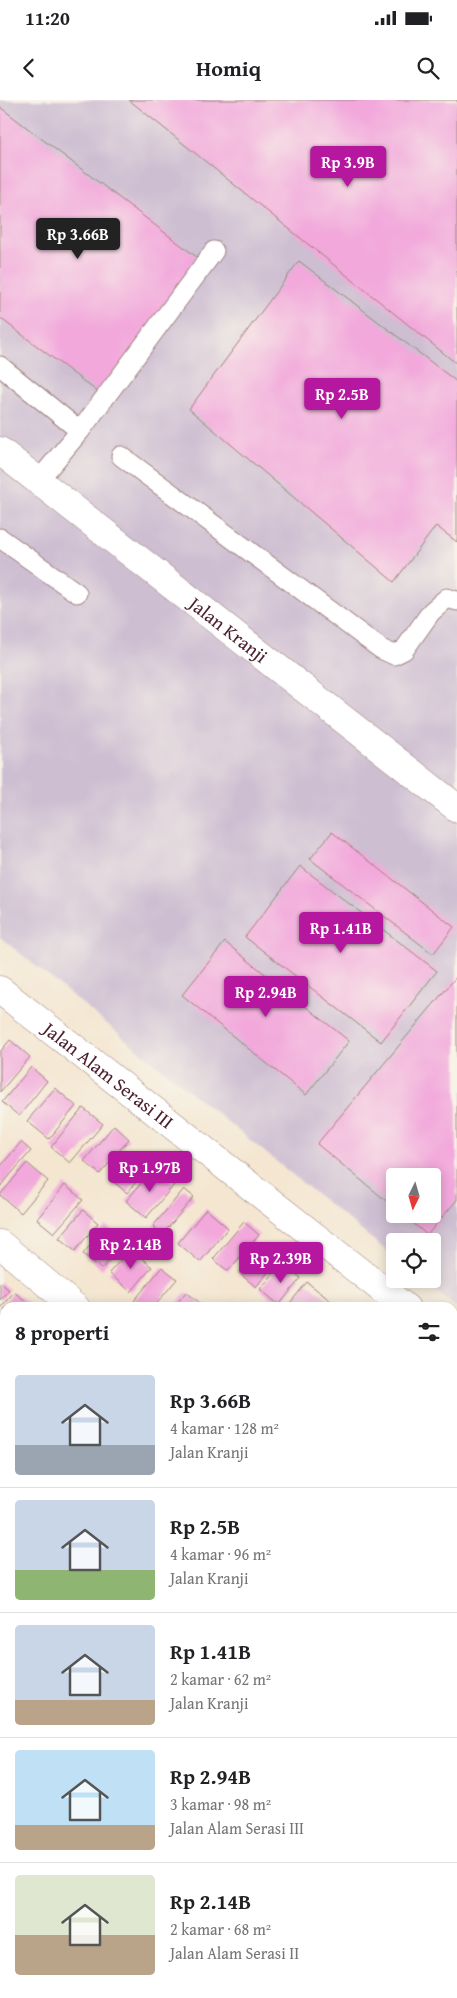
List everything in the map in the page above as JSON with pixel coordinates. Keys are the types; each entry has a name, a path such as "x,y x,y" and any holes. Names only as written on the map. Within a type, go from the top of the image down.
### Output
{"street":[{"name":"Jalan Kranji","path":"0,451 457,808"},
{"name":"Jalan Alam Serasi III","path":"0,990 398,1302"},
{"path":"0,1244 69,1302"}],"lane":[{"path":"38,481 80,431 214,251"},
{"path":"0,366 80,431"},
{"path":"121,456 381,649 394,655 404,650 431,612 447,598 457,601"},
{"path":"0,538 77,594"}],"shaded area":[{"path":"0,100 457,100 457,1302 450,1302 432,1288 441,1288 441,1233 386,1233 386,1251 0,937"}],"building":[{"path":"129,100 457,100 457,364"},
{"path":"0,107 202,261 99,393 0,318"},
{"path":"299,261 457,382 457,542 436,526 394,582 189,409"},
{"path":"332,832 454,927 433,954 310,859"},
{"path":"300,866 437,971 381,1042 245,937"},
{"path":"225,942 349,1041 306,1095 182,995"},
{"path":"457,976 457,1200 441,1219 441,1168 386,1168 386,1201 317,1144"},
{"path":"10,1040 30,1057 0,1092 0,1052"},
{"path":"31,1067 47,1081 19,1116 2,1102"},
{"path":"55,1088 76,1106 49,1139 27,1121"},
{"path":"83,1108 103,1124 70,1163 51,1147"},
{"path":"114,1125 129,1139 100,1174 84,1161"},
{"path":"21,1142 31,1151 0,1187 0,1167"},
{"path":"134,1151 150,1165 127,1193 110,1179"},
{"path":"27,1163 48,1181 21,1213 0,1195"},
{"path":"154,1168 174,1185 146,1218 126,1201"},
{"path":"65,1185 83,1200 54,1233 37,1219"},
{"path":"184,1189 194,1197 162,1235 153,1226"},
{"path":"206,1209 228,1228 200,1262 178,1243"},
{"path":"83,1210 98,1223 75,1251 59,1238"},
{"path":"244,1222 259,1235 228,1271 213,1259"},
{"path":"413,1223 437,1223 429,1233 425,1233"},
{"path":"106,1226 125,1241 102,1269 83,1254"},
{"path":"261,1247 277,1261 256,1287 239,1273"},
{"path":"130,1249 152,1267 131,1292 109,1273"},
{"path":"283,1263 301,1278 281,1302 275,1302 260,1289"},
{"path":"162,1267 177,1279 158,1302 134,1301"},
{"path":"0,1282 9,1290 0,1300"},
{"path":"307,1282 332,1302 291,1302"},
{"path":"14,1292 27,1302 5,1302"},
{"path":"186,1292 199,1302 178,1302"}]}
